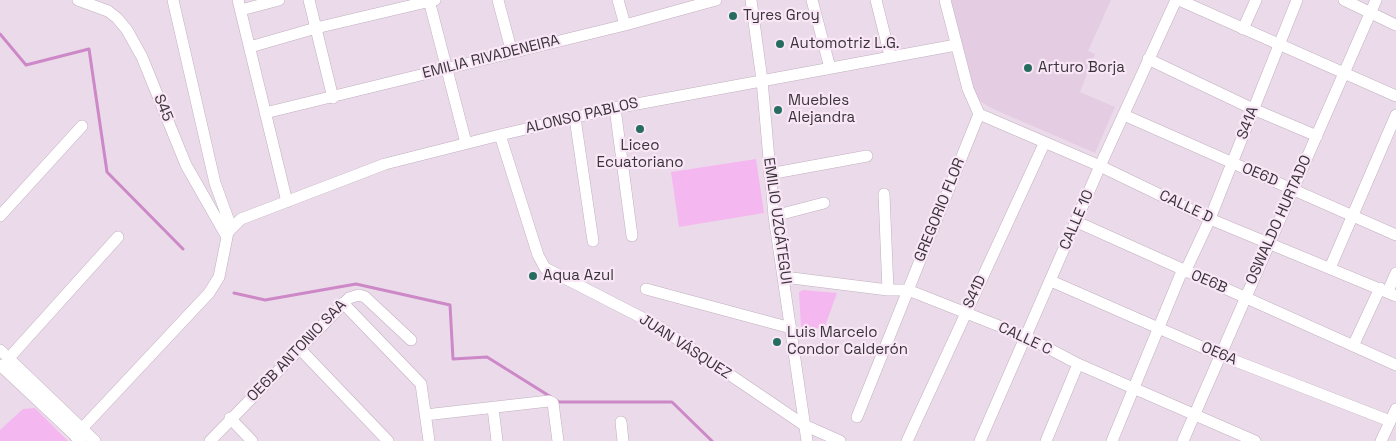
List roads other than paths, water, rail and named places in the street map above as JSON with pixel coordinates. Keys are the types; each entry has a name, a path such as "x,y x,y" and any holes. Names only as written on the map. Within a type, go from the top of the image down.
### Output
{"street":[{"name":"S45","path":"78,0 108,11 127,30 142,57 186,165 229,232"},
{"path":"79,435 209,293 219,277 224,258 229,232 215,183 173,0"},
{"path":"278,0 239,5 287,202"},
{"path":"309,0 333,98"},
{"path":"250,47 316,28 431,0 466,144"},
{"path":"498,0 512,53"},
{"path":"618,0 625,25"},
{"name":"EMILIA RIVADENEIRA","path":"266,113 333,98 446,67 625,25 687,4 716,0"},
{"name":"EMILIO UZCÁTEGUI","path":"751,0 762,80 774,216 807,441"},
{"path":"812,0 830,68"},
{"path":"876,0 890,56"},
{"path":"945,0 968,89 979,114"},
{"path":"1177,0 1396,96"},
{"name":"CALLE 10","path":"980,441 1100,166 1177,0"},
{"path":"1243,29 1256,0"},
{"name":"S41A","path":"1112,441 1158,328 1210,219 1296,0"},
{"path":"1344,0 1396,25"},
{"name":"OSWALDO HURTADO","path":"1183,441 1244,297 1294,189 1376,0"},
{"name":"ALONSO PABLOS","path":"229,232 241,219 385,164 614,108 956,45"},
{"path":"1148,59 1253,109 1317,136"},
{"path":"614,108 632,236"},
{"name":"CALLE D","path":"979,114 1044,144 1100,166 1210,219 1388,292"},
{"name":"GREGORIO FLOR","path":"857,417 979,114"},
{"name":"OE6D","path":"1124,115 1396,235"},
{"path":"1330,268 1396,115"},
{"path":"575,118 593,241"},
{"path":"0,216 82,126"},
{"name":"JUAN VÁSQUEZ","path":"500,135 538,255 545,268 658,326 804,425 840,441"},
{"name":"S41D","path":"907,441 1044,144"},
{"path":"769,174 867,156"},
{"path":"884,194 888,290"},
{"path":"774,216 824,203"},
{"name":"OE6B","path":"1077,222 1184,272 1396,365"},
{"path":"5,362 118,237"},
{"path":"1353,346 1388,292 1396,273"},
{"name":"CALLE C","path":"784,276 888,290 908,290 1026,337 1078,364 1255,441"},
{"name":"OE6A","path":"1051,281 1220,355 1390,421"},
{"path":"646,289 791,328"},
{"name":"OE6B ANTONIO SAA","path":"210,441 230,418 300,350 343,303 354,296 365,296 411,340"},
{"path":"343,303 416,376 421,384 428,441"},
{"path":"0,350 5,362 79,435 95,441"},
{"path":"300,350 388,441"},
{"path":"1046,441 1078,364"},
{"path":"425,415 552,401 558,441"},
{"path":"493,408 497,441"},
{"path":"1381,441 1396,409"},
{"path":"230,418 252,441"},
{"path":"621,422 624,441"}],"waterway":[{"path":"0,34 26,65 89,49 107,172 183,249"},
{"path":"234,293 265,300 356,284 450,305 453,359 487,357 551,397"},
{"path":"556,400 559,402 672,402 712,441"}],"place":[{"name":"Tyres Groy","path":"733,16"},
{"name":"Automotriz L.G.","path":"780,44"},
{"name":"Arturo Borja","path":"1028,68"},
{"name":"Muebles Alejandra","path":"778,110"},
{"name":"Liceo Ecuatoriano","path":"640,129"},
{"name":"Aqua Azul","path":"533,276"},
{"name":"Luis Marcelo Condor Calderón","path":"777,342"}]}
